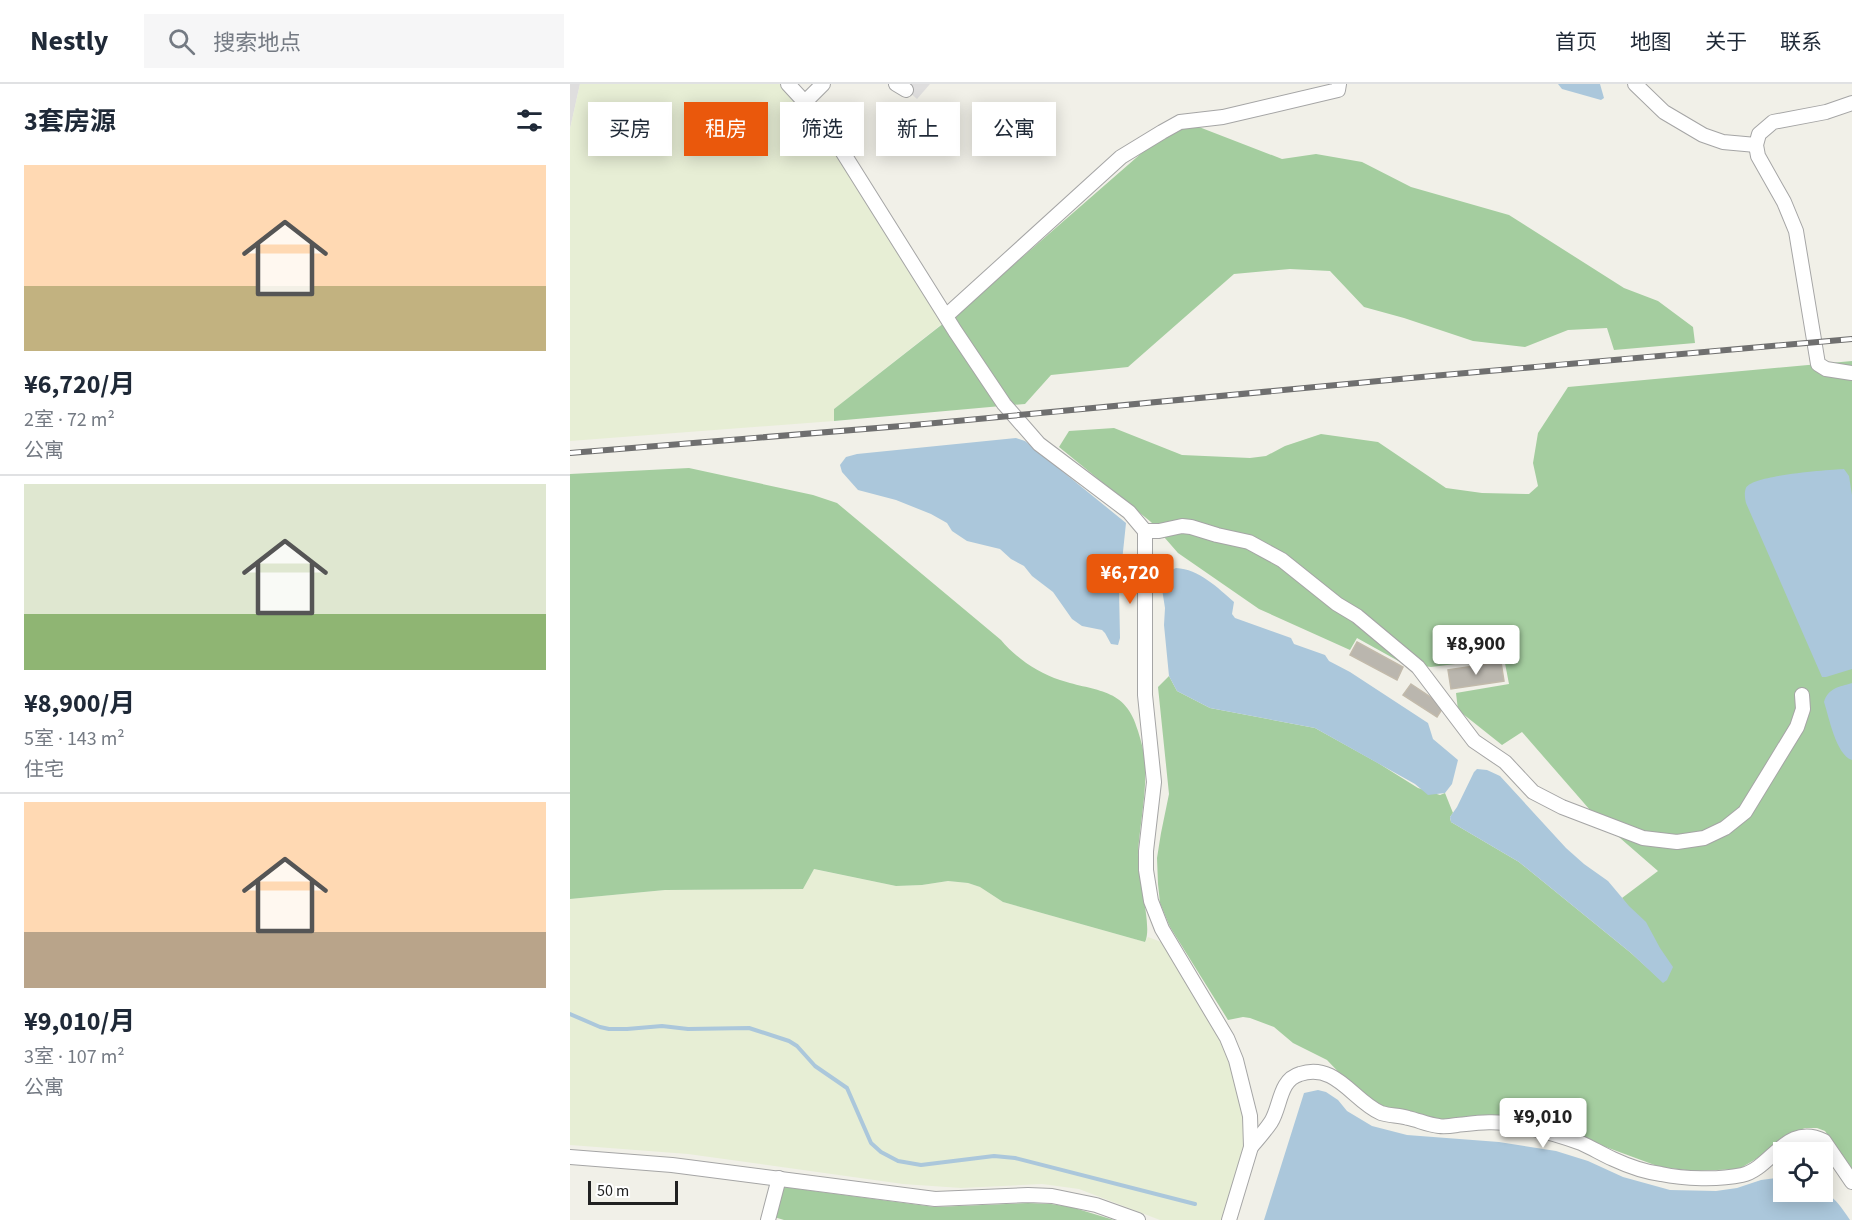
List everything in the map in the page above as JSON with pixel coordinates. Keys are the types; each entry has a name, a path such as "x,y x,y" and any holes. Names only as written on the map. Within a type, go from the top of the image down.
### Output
{"street":[{"path":"788,84 806,102 823,84"},
{"path":"946,316 1121,157 1162,132 1180,122 1223,117 1338,90 1339,84"},
{"path":"1635,84 1664,112 1703,135 1723,142 1756,145"},
{"path":"1852,103 1826,112 1773,122 1759,134 1756,145 1758,156 1784,202 1796,231 1818,364 1826,369 1852,373"},
{"path":"846,156 1004,404 1039,444 1129,512 1145,531 1145,695 1154,782 1145,860 1151,901 1162,929 1227,1038 1236,1060 1250,1116 1251,1147 1229,1220"},
{"path":"1145,531 1191,527 1249,542 1282,560 1337,604 1357,616 1418,667 1474,741 1505,762 1533,792 1562,807 1643,838 1677,842 1704,838 1725,828 1745,812 1797,727 1803,709 1802,696"},
{"path":"1251,1147 1272,1119 1286,1082 1299,1074 1315,1072 1334,1076 1364,1103 1385,1114 1406,1117 1440,1127 1487,1122 1515,1125 1580,1143 1624,1164 1669,1176 1743,1175 1757,1169 1790,1141 1801,1137 1818,1138 1824,1141 1852,1182"},
{"path":"570,1157 672,1165 935,1199 1052,1196 1096,1205 1138,1220"},
{"path":"768,1220 779,1178"}],"shaded area":[{"path":"570,84 580,84 570,129"},
{"path":"900,84 930,84 917,99"}],"green space":[{"path":"580,84 781,84 800,102 780,102 780,156 838,156 878,214 943,323 834,409 834,421 570,441 570,129"},
{"path":"1185,127 1199,127 1282,159 1316,154 1362,162 1411,187 1509,215 1624,288 1658,301 1693,327 1695,343 1614,350 1607,328 1568,330 1525,347 1473,341 1364,307 1330,271 1290,269 1234,274 1128,367 1051,375 1025,404 834,421 834,409 972,301 1152,144"},
{"path":"1852,361 1852,1171 1825,1131 1817,1128 1805,1128 1773,1142 1773,1145 1761,1156 1739,1169 1695,1171 1660,1167 1538,1122 1520,1118 1489,1115 1445,1120 1391,1111 1374,1103 1349,1083 1327,1060 1293,1043 1274,1027 1250,1018 1228,1020 1170,927 1160,903 1157,858 1169,794 1158,687 1169,676 1177,691 1210,708 1315,728 1418,788 1440,795 1445,793 1453,813 1450,817 1451,822 1519,862 1663,982 1662,952 1622,898 1658,871 1597,818 1522,732 1502,745 1458,710 1456,693 1509,684 1504,658 1431,667 1402,663 1357,638 1350,650 1259,609 1178,553 1151,522 1059,447 1069,431 1114,428 1182,455 1250,458 1266,456 1285,446 1321,434 1378,442 1446,488 1482,493 1529,494 1538,486 1533,463 1538,433 1568,387"},
{"path":"689,468 813,495 837,503 1028,664 1060,680 1108,694 1126,706 1138,731 1145,762 1138,863 1146,913 1145,942 1003,902 980,887 968,883 948,881 896,886 814,869 803,889 665,890 570,899 570,474"},
{"path":"813,869 896,886 948,881 968,883 980,887 1003,902 1145,942 1148,937 1164,943 1217,1029 1239,1083 1246,1114 1244,1151 1223,1220 1160,1220 1079,1189 1042,1184 961,1188 903,1184 688,1154 570,1145 570,899 665,890 803,889"},
{"path":"784,1187 935,1207 1051,1204 1071,1207 1114,1220 784,1220 774,1217"}],"water":[{"path":"1558,84 1600,84 1604,98 1601,100 1562,89"},
{"path":"1016,438 1025,441 1126,523 1119,590 1120,638 1118,645 1111,644 1102,630 1082,626 1072,619 1053,592 1032,576 1024,566 1011,559 1000,549 967,541 952,531 947,523 931,514 896,500 858,490 842,472 840,465 846,457 857,454"},
{"path":"1844,469 1849,476 1852,495 1852,669 1822,677 1746,503 1745,491 1751,483 1761,480 1807,472"},
{"path":"1176,568 1193,572 1208,580 1234,602 1232,614 1235,618 1291,638 1294,644 1325,655 1329,661 1350,672 1428,723 1433,739 1458,760 1452,784 1445,793 1428,795 1415,784 1315,728 1210,708 1177,691 1169,676 1162,589 1165,573"},
{"path":"1852,683 1852,760 1846,757 1837,743 1824,702 1831,691"},
{"path":"1477,769 1487,770 1500,776 1566,848 1608,881 1646,922 1673,967 1667,980 1663,983 1631,953 1519,862 1451,822 1450,817"},
{"path":"1318,1090 1326,1092 1338,1100 1347,1111 1372,1126 1407,1135 1499,1142 1556,1151 1588,1161 1623,1177 1670,1190 1716,1191 1773,1178 1773,1202 1833,1202 1833,1199 1850,1220 1264,1220 1304,1093"}],"building":[{"path":"1357,642 1403,667 1397,680 1350,655"},
{"path":"1501,662 1504,681 1451,689 1448,670"},
{"path":"1411,684 1444,706 1437,717 1403,695"}],"waterway":[{"path":"570,1014 609,1029 662,1026 688,1029 749,1028 789,1041 797,1046 815,1066 847,1088 871,1143 881,1152 898,1161 921,1165 994,1156 1015,1158 1195,1204"}],"railway":[{"path":"570,453 914,425 1852,339"}]}
